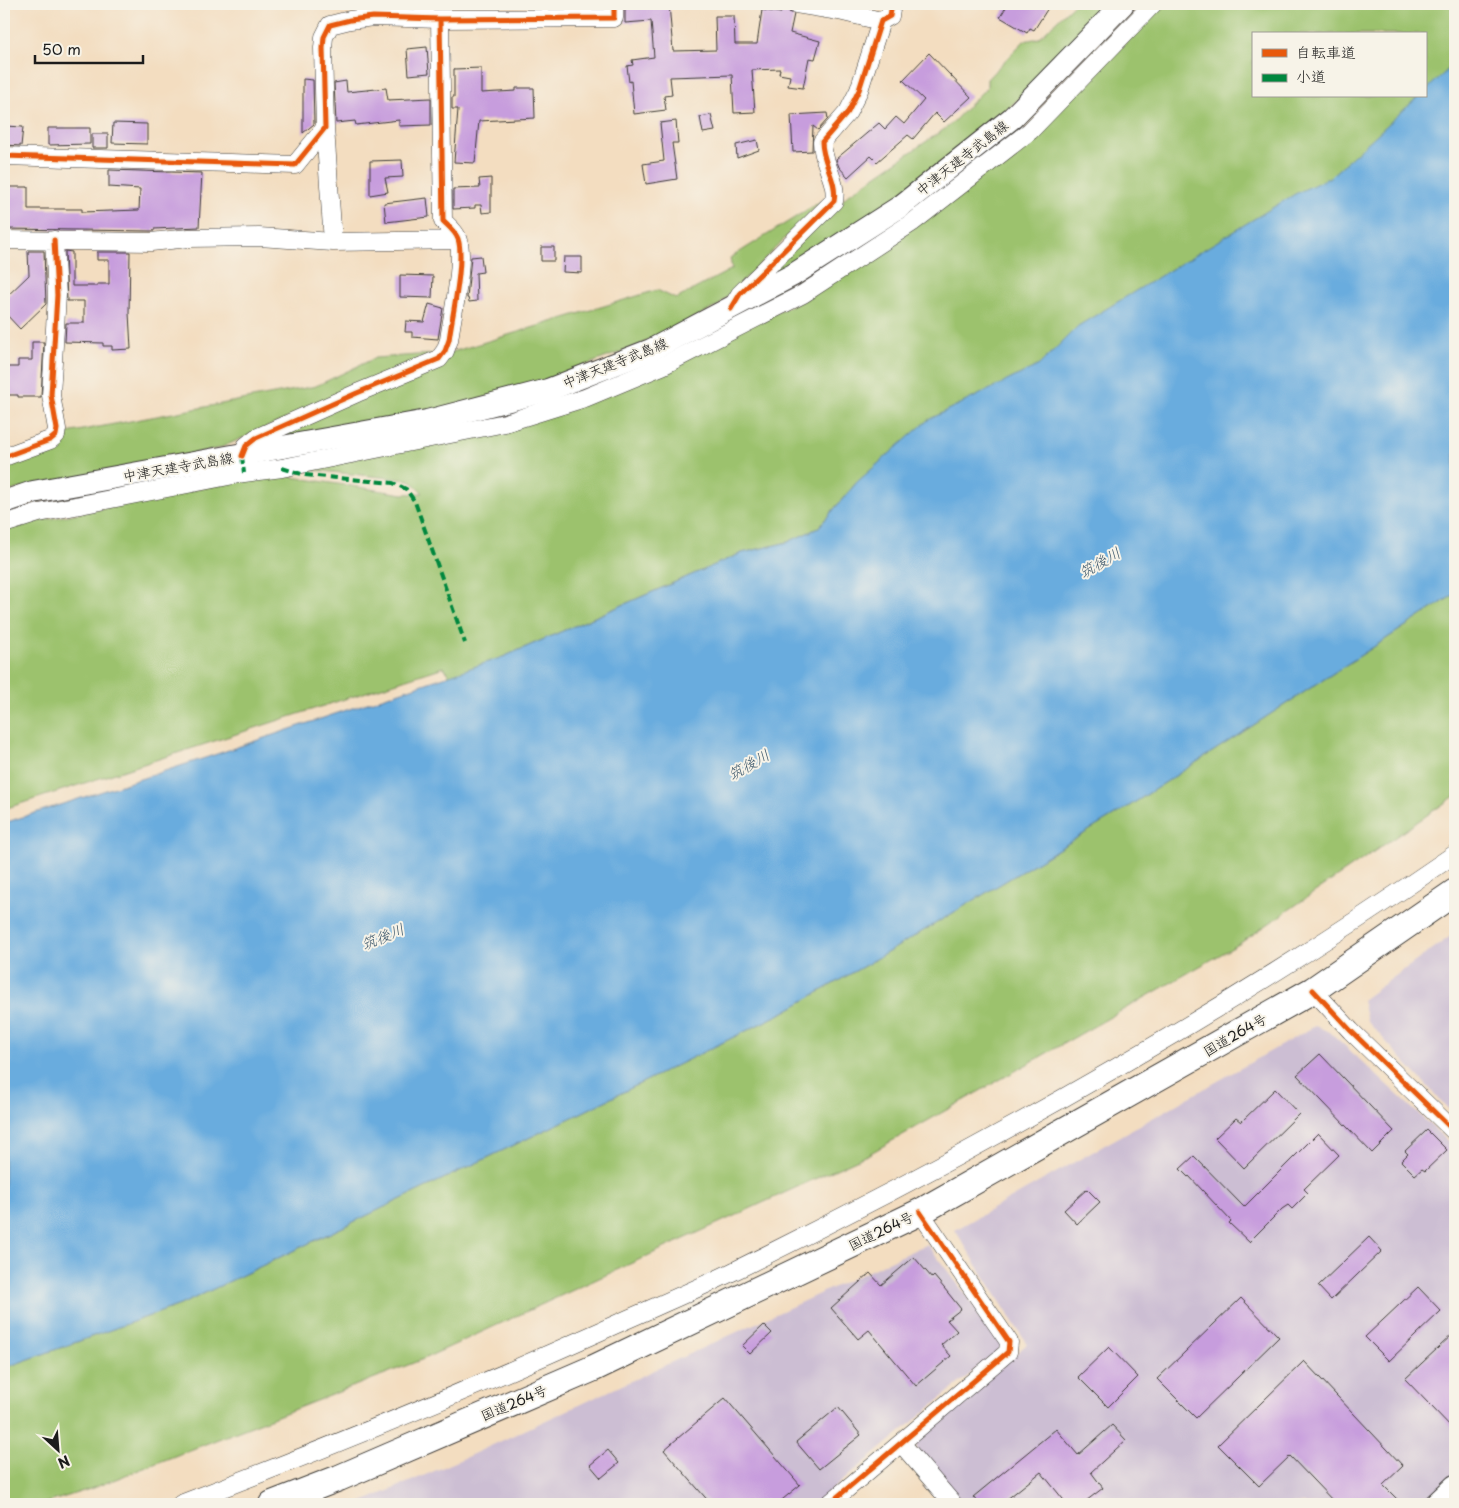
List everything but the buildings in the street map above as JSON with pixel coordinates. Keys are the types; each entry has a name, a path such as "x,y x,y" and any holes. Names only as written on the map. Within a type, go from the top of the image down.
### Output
{"highway":[{"name":"国道264号","path":"272,1504 339,1478 594,1368 920,1212 1312,990 1455,892"}],"main road":[{"name":"中津天建寺武島線","path":"4,502 33,492 242,456 427,421 548,390 651,350 793,275 901,206 1012,118 1123,4"},
{"path":"1436,1504 1455,1486"}],"street":[{"path":"333,242 325,128 323,48 324,37 330,25 350,20 372,10 440,20 614,18 614,4"},
{"path":"796,4 839,11 881,21 890,16 892,4"},
{"path":"4,524 39,513 244,473 282,468 505,423 585,398 662,366 803,294 913,222 1030,131 1153,4"},
{"path":"242,456 246,446 256,438 439,359 445,351 449,340 460,263 459,240 454,230 443,221 440,20"},
{"path":"731,309 740,294 834,201 836,191 822,153 822,142 848,112 859,90 881,21"},
{"path":"4,156 294,165 325,128"},
{"path":"4,240 151,242 189,238 259,237 333,242 459,240"},
{"path":"4,456 50,440 56,435 57,429 51,395 57,295 54,240"},
{"path":"182,1504 272,1470 510,1372 729,1273 901,1187 1104,1076 1234,998 1300,957 1455,854"},
{"path":"1312,990 1351,1031 1455,1132"},
{"path":"828,1504 1008,1352 1010,1342 920,1212"},
{"path":"901,1443 953,1504"}],"shaded area":[{"path":"1455,933 1455,1116 1367,1021 1362,1000"},
{"path":"1315,1026 1330,1032 1455,1148 1455,1474 1424,1504 964,1504 917,1450 916,1442 1027,1344 955,1230"},
{"path":"927,1244 1002,1342 1000,1349 815,1504 358,1504 460,1460"}],"green space":[{"path":"1074,4 1112,4 1001,116 895,199 752,288 849,194 949,126 987,87 987,79 1024,41 1039,38"},
{"path":"1163,4 1455,4 1455,73 1339,193 1031,399 857,482 818,528 788,542 742,553 503,657 449,676 444,667 4,809 4,528 273,474 403,494 423,493 410,480 302,469 509,428 806,299 1034,134"},
{"path":"823,200 718,306 637,346 535,384 416,416 260,441 452,352 657,290 676,299 732,269 730,258"},
{"path":"432,354 220,448 4,492 4,461 59,445 67,433 316,386 375,358"},
{"path":"1455,594 1455,796 1239,944 869,1154 421,1360 90,1489 43,1504 4,1504 4,1368 180,1305 583,1112 786,1011 890,951 1123,810"}],"water":[{"name":"筑後川","path":"1455,63 1455,594 1123,810 890,951 786,1011 583,1112 180,1305 4,1368 4,823 208,757 503,657 742,553 788,542 818,528 857,482 928,420 1039,365 1078,326 1295,194 1330,177 1417,98 1426,98 1426,90"}],"marked path":[{"path":"242,456 244,473"},
{"path":"282,468 305,475 393,483 406,489 415,502 465,643"}],"cycle path":[{"path":"4,156 295,165 325,128 323,48 324,37 330,25 373,17 440,19 614,18 614,4"},
{"path":"731,309 740,294 834,201 834,186 824,157 822,142 848,112 859,90 881,21 890,16 892,4"},
{"path":"242,456 246,446 256,438 439,359 445,351 449,340 457,288 460,248 454,231 443,221 440,19"},
{"path":"4,457 50,440 56,435 57,429 51,395 57,295 54,240"},
{"path":"1313,990 1351,1031 1455,1132"},
{"path":"829,1504 1008,1352 1009,1342 920,1212"}]}
